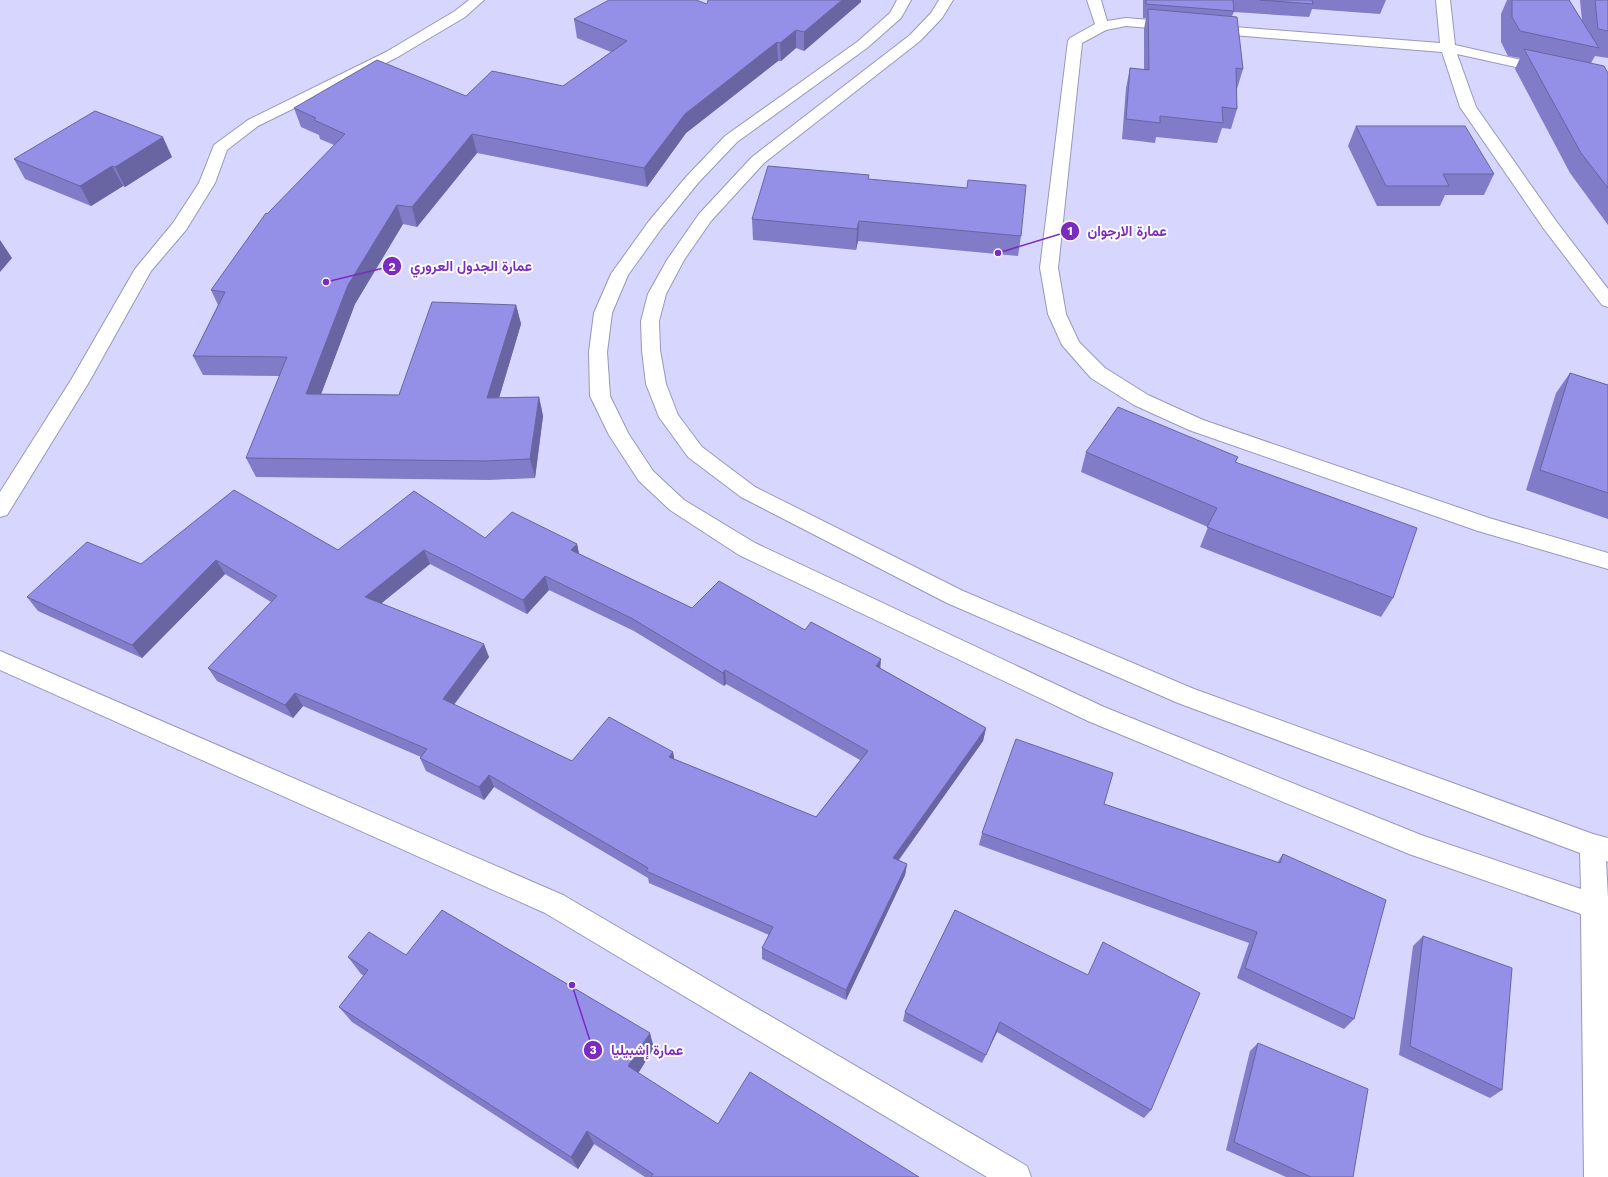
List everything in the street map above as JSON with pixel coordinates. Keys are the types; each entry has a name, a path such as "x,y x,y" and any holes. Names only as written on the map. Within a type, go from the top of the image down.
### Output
{"street":[{"path":"0,509 79,382 144,269 180,226 203,189 220,148 253,123 391,55 460,14 477,0"},
{"path":"904,0 896,15 862,45 732,139 692,180 655,224 620,274 602,313 598,352 600,396 619,436 646,476 677,505 747,548 1096,714 1418,846 1601,909"},
{"path":"946,0 937,15 915,38 758,160 705,218 676,260 657,294 650,321 651,350 656,384 669,418 695,452 748,492 962,600 1186,696 1601,848 1599,1177"},
{"path":"1094,0 1102,26"},
{"path":"1443,0 1448,48 1468,108 1550,225 1608,301"},
{"path":"1562,74 1448,48 1126,22 1102,26 1075,41 1049,268 1057,314 1071,345 1098,373 1141,400 1196,425 1485,525 1608,561"},
{"path":"0,660 554,904 1016,1177"}],"building":[{"path":"609,0 696,0 707,4 708,0 842,0 804,32 796,30 780,43 777,42 685,114 644,168 472,134 412,207 397,205 348,285 306,394 399,395 432,302 516,305 487,398 539,397 530,459 485,461 246,458 287,357 193,356 225,292 211,290 266,213 267,214 345,134 314,120 316,118 294,108 377,60 466,96 492,71 563,86 627,41 574,19"},
{"path":"1146,0 1233,0 1234,11 1146,4"},
{"path":"1260,0 1312,0 1313,4"},
{"path":"1512,0 1569,0 1599,48 1520,31 1512,17"},
{"path":"1595,0 1608,0 1608,31 1598,29"},
{"path":"1148,9 1237,17 1243,69 1236,68 1237,109 1222,107 1223,123 1160,116 1160,123 1126,119 1130,68 1149,70"},
{"path":"1524,49 1604,66 1608,73 1608,188 1581,153"},
{"path":"95,111 163,137 115,167 112,166 80,186 14,159"},
{"path":"1356,126 1465,126 1494,174 1443,174 1449,186 1386,186"},
{"path":"768,166 869,175 868,179 967,188 968,180 1026,185 1021,236 859,221 857,229 752,219"},
{"path":"1570,373 1608,385 1608,493 1540,470"},
{"path":"1118,407 1238,457 1235,462 1417,528 1393,598 1207,527 1217,508 1086,452"},
{"path":"234,490 338,550 414,491 485,538 512,512 577,544 571,550 692,608 719,581 805,630 811,622 881,659 876,666 986,728 893,858 907,864 846,990 762,948 773,927 646,871 648,868 489,775 479,787 420,758 427,749 295,693 285,705 208,668 277,596 216,560 132,645 27,597 87,542 141,564","holes":["424,550 523,600 545,576 631,618 723,673 725,670 868,751 816,817 669,757 673,752 609,717 572,761 443,699 484,644 365,597"]},
{"path":"1016,739 1113,773 1104,804 1280,863 1283,854 1386,900 1354,1019 1245,968 1257,932 982,833"},
{"path":"442,910 650,1033 628,1066 718,1124 750,1072 919,1177 651,1177 653,1174 587,1131 571,1157 339,1007 368,970 348,957 369,932 406,955"},
{"path":"955,910 1088,975 1103,942 1200,993 1151,1110 1000,1022 986,1055 905,1012"},
{"path":"1423,936 1512,968 1502,1090 1410,1046"},
{"path":"1258,1043 1368,1089 1353,1177 1311,1177 1234,1142"}],"place":[{"name":"عمارة الارجوان","path":"998,253"},
{"name":"عمارة الجدول العروري","path":"326,282"},
{"name":"عمارة إشبيليا","path":"572,985"}]}
